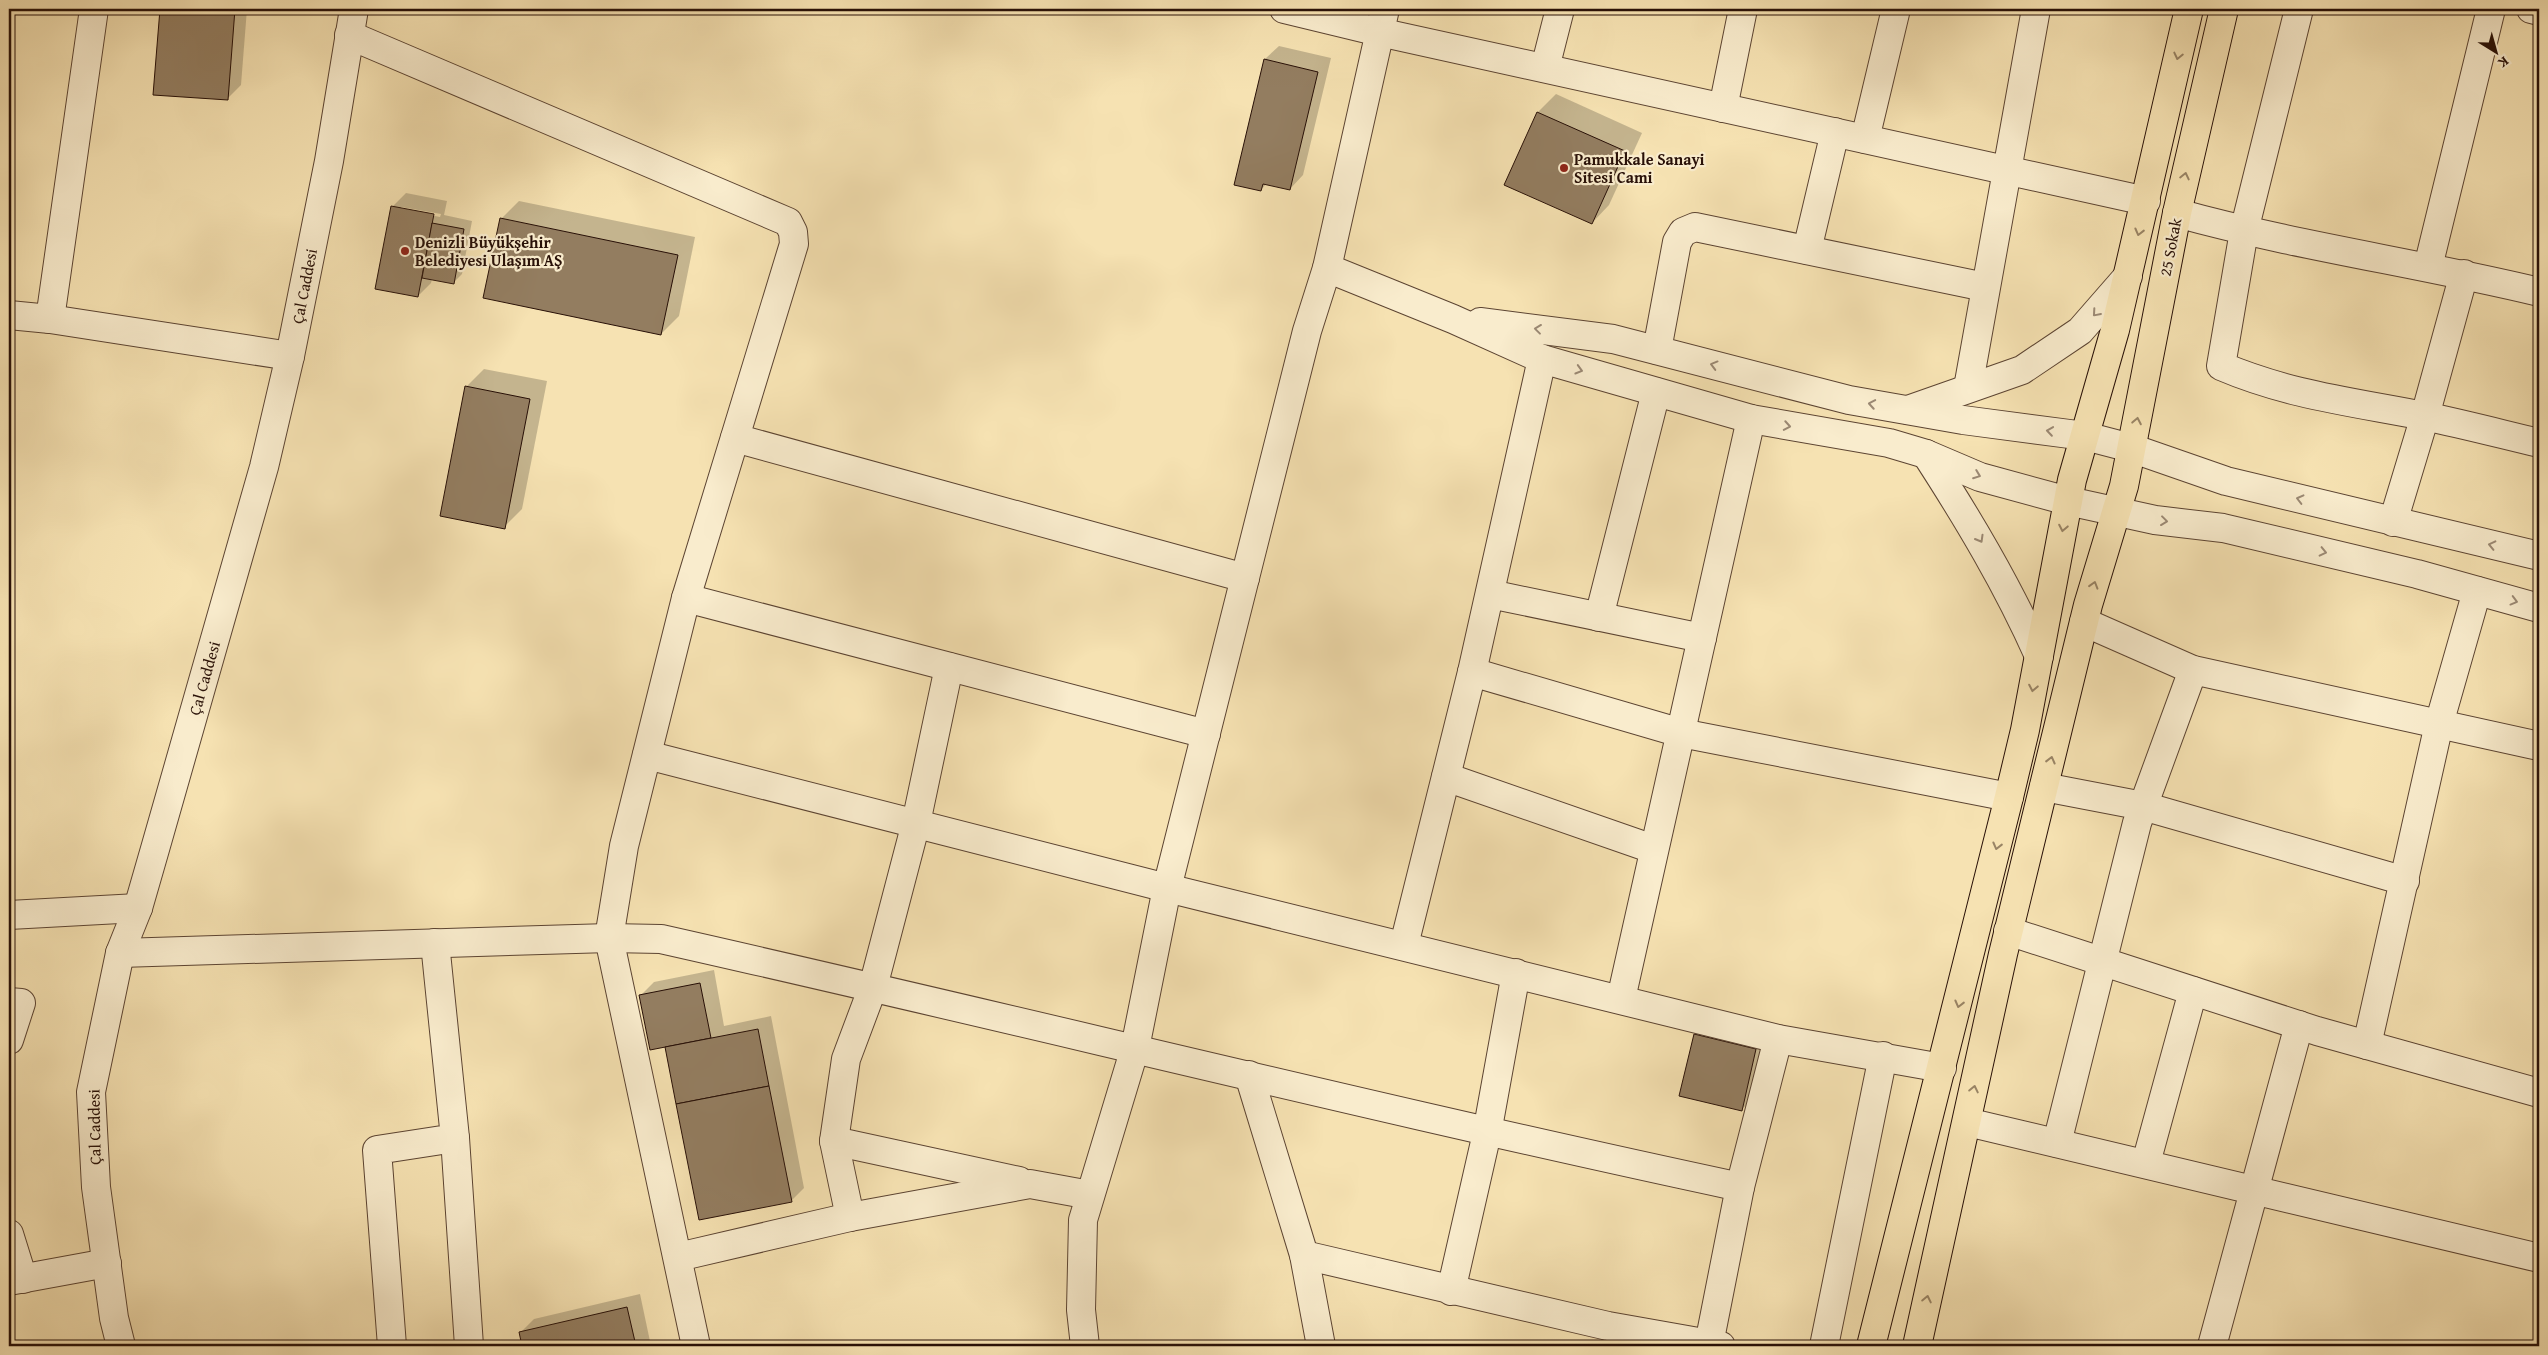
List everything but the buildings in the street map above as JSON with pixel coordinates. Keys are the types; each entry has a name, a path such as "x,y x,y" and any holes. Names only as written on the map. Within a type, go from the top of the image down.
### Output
{"main road":[{"name":"25 Sokak","path":"1871,1346 2009,797 2039,656 2070,491 2128,276 2189,9"},
{"name":"25 Sokak","path":"1917,1346 2008,932 2084,622 2124,486 2177,212 2224,9"}],"street":[{"path":"50,319 94,9"},
{"path":"1284,9 1382,20 1545,68 2146,201"},
{"path":"1545,68 1560,9"},
{"path":"1723,108 1743,9"},
{"path":"1865,139 1896,9"},
{"path":"1968,388 2036,9"},
{"path":"2299,9 2244,231 2221,366 2253,380 2305,395 2425,416 2539,443"},
{"path":"2428,267 2491,9"},
{"path":"2531,9 2539,10"},
{"path":"1085,1346 1081,1310 1083,1220 1135,1048 1167,888 1307,331 1327,268 1382,20"},
{"path":"351,22 788,222 794,232 794,244 686,598 624,846 609,938 696,1346"},
{"name":"Çal Caddesi","path":"121,1346 114,1318 96,1187 91,1092 120,953 138,908 264,466 290,356 329,160 351,22"},
{"path":"1807,250 1835,132"},
{"path":"2177,212 2244,231 2464,274 2539,292"},
{"path":"1657,350 1676,242 1683,232 1695,227 1985,287"},
{"path":"1327,268 1454,319 1542,359 1751,419 1889,443 1926,454 1980,477 2070,491 2116,513 2223,528 2539,608"},
{"path":"2393,522 2425,416 2464,274"},
{"path":"1908,410 2022,370 2080,331 2128,276"},
{"path":"9,315 50,319 290,356"},
{"path":"1454,319 1613,339 1849,400 2085,436 2132,448 2226,481 2539,556"},
{"path":"1404,945 1472,672 1542,359"},
{"path":"1599,617 1656,392"},
{"path":"1621,999 1653,849 1681,733 1751,419"},
{"path":"735,438 1245,578"},
{"path":"1926,454 1967,517 1998,570 2039,656"},
{"path":"2367,1045 2405,881 2438,724 2477,591"},
{"path":"1490,594 1702,638"},
{"path":"686,598 1206,734"},
{"path":"2084,622 2193,670 2539,746"},
{"path":"850,1217 834,1141 846,1059 873,987 916,823 950,667"},
{"path":"2058,1143 2104,963 2137,823 2193,670"},
{"path":"1472,672 1681,733 2009,797"},
{"path":"647,755 1167,888 1404,945 1778,1039 1883,1056 1942,1068"},
{"path":"1446,777 1653,849"},
{"path":"2044,787 2143,806 2405,881"},
{"path":"9,915 138,908"},
{"path":"2008,932 2299,1025 2539,1093"},
{"path":"120,953 609,938 661,939 1135,1048 1487,1133 1740,1187"},
{"path":"435,943 455,1138 469,1346"},
{"path":"1451,1291 1487,1133 1516,973"},
{"path":"2146,1164 2193,991"},
{"path":"9,1002 21,1003 9,1040"},
{"path":"2215,1346 2254,1189 2299,1025"},
{"path":"1304,1255 1451,1291 1606,1336 1715,1345 1740,1187 1778,1039"},
{"path":"1824,1346 1883,1056"},
{"path":"1249,1075 1304,1255 1321,1346"},
{"path":"1967,1122 2539,1258"},
{"path":"392,1346 377,1150 455,1138"},
{"path":"834,1141 1030,1184 1090,1195"},
{"path":"678,1257 850,1217 1030,1184"},
{"path":"9,1234 16,1280 107,1263"}],"place":[{"name":"Pamukkale Sanayi Sitesi Cami","path":"1564,168"},
{"name":"Denizli Büyükşehir Belediyesi Ulaşım AŞ","path":"405,251"}]}
